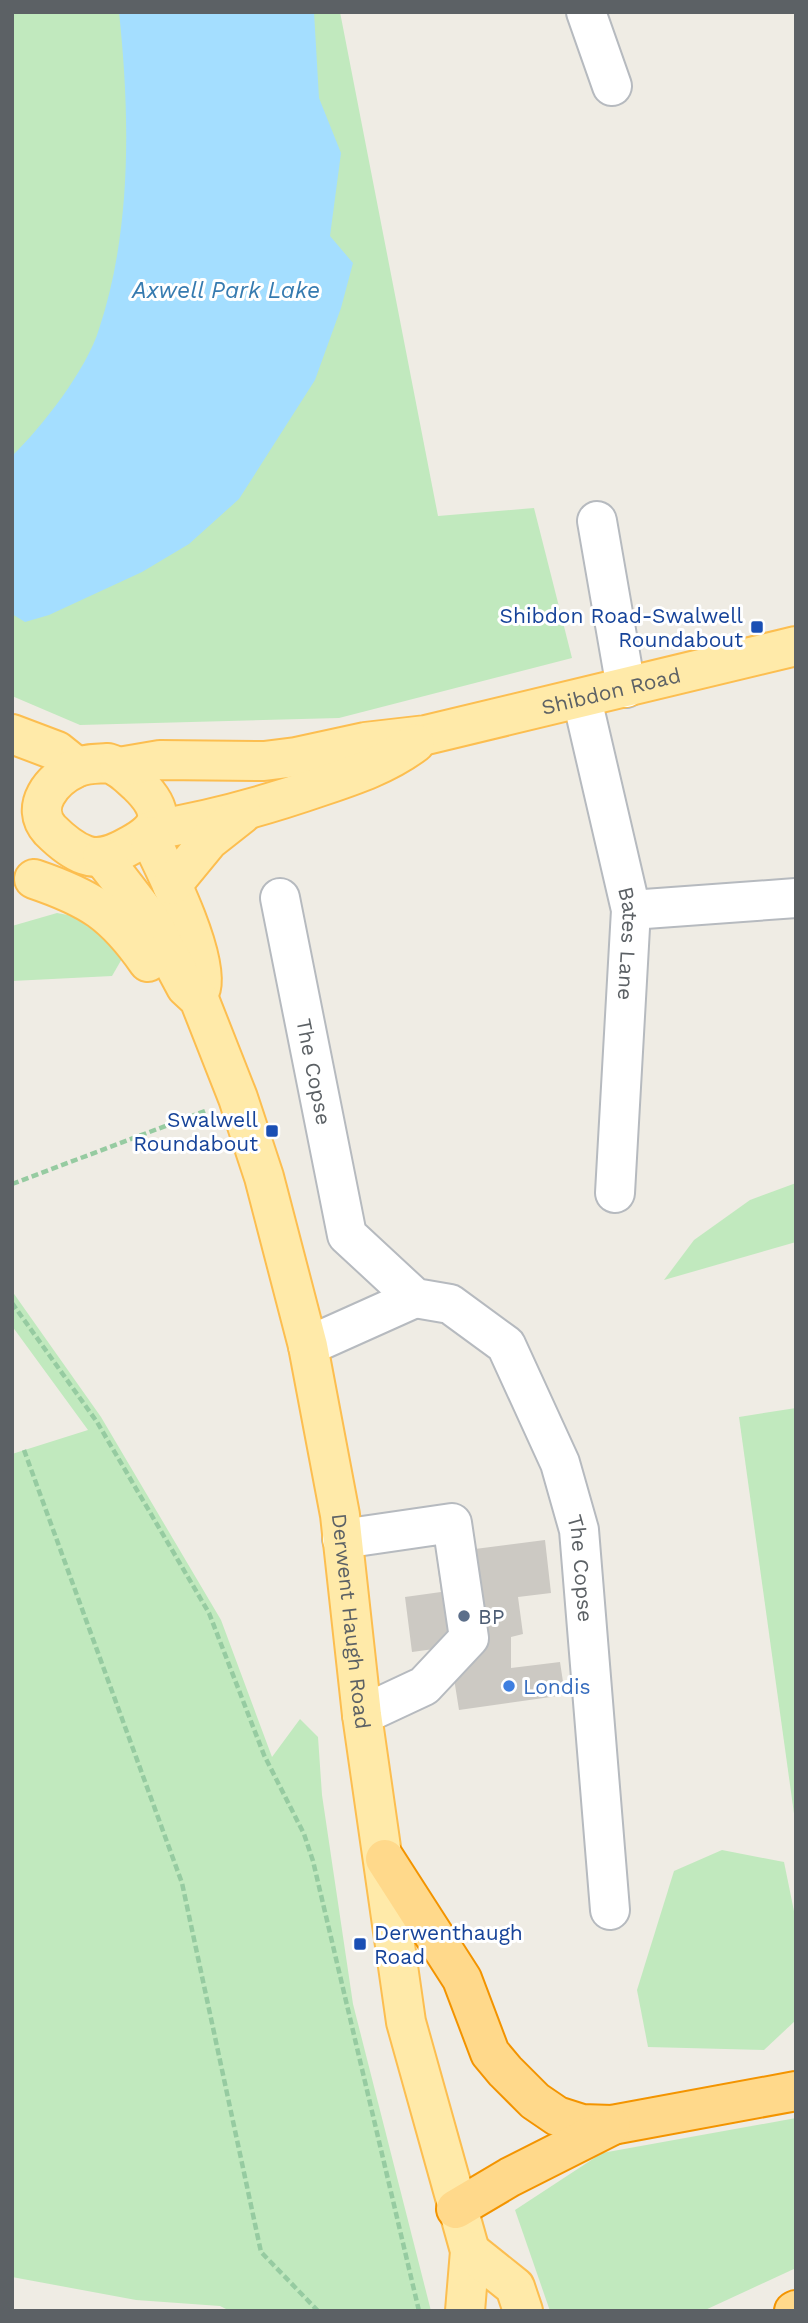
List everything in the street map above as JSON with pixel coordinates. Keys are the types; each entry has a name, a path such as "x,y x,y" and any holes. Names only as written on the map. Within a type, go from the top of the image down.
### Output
{"highway":[{"path":"385,1858 462,1979 490,2053 535,2101 557,2116 582,2124 612,2125 796,2091"},
{"path":"456,2209 510,2177 612,2125"}],"main road":[{"name":"Shibdon Road","path":"119,767 160,760 275,760 365,742 426,735 796,646"},
{"path":"12,734 57,751 77,767"},
{"name":"Shibdon Road","path":"151,833 244,813 383,763 426,735"},
{"path":"23,882 65,872 94,856 151,833 158,819 151,799 119,767 108,763 77,767 62,777 26,811 63,843 94,856"},
{"path":"172,885 209,840 244,813"},
{"name":"Derwent Haugh Road","path":"151,833 172,885 203,981 198,999"},
{"name":"Derwent Haugh Road","path":"94,856 149,918 186,987 198,999 234,1087 264,1177 308,1346 328,1446 342,1539 362,1715 385,1858 406,2022 456,2209 470,2250"},
{"path":"23,882 79,894 120,924 163,986 198,1053 234,1087"},
{"path":"465,2311 470,2250"},
{"path":"470,2250 515,2287 523,2311"}],"street":[{"path":"586,12 612,86"},
{"path":"597,521 626,688"},
{"name":"Bates Lane","path":"582,699 631,910 615,1193"},
{"name":"The Copse","path":"280,898 347,1235 415,1298 450,1304 506,1345 560,1463 579,1530 610,1910"},
{"path":"631,910 796,898"},
{"path":"308,1346 415,1298"},
{"path":"342,1539 452,1523 469,1638 424,1686 362,1715"}],"path":[{"path":"12,1184 234,1087"},
{"path":"12,1303 97,1422 209,1613 264,1755 304,1834 316,1874 419,2311"},
{"path":"24,1450 182,1883 261,2252 318,2311"}],"green space":[{"path":"12,12 340,12 438,516 534,508 572,658 339,718 80,725 12,696"},
{"path":"57,913 78,918 94,928 123,957 112,976 12,981 12,926"},
{"path":"796,1183 796,1242 664,1280 694,1240 750,1200"},
{"path":"12,1291 101,1417 221,1620 272,1757 300,1719 318,1737 322,1795 353,2004 431,2311 230,2311 220,2306 136,2300 12,2277 12,1454 88,1430 12,1326"},
{"path":"796,1408 796,1828 739,1417"},
{"path":"722,1850 784,1862 796,1921 796,2020 764,2050 648,2047 637,1990 674,1871"},
{"path":"796,2118 796,2268 703,2311 550,2311 515,2210 602,2153"}],"water":[{"name":"Axwell Park Lake","path":"119,12 314,12 319,98 341,153 330,236 353,263 341,308 315,380 239,499 189,544 142,572 49,615 25,622 12,614 12,456 50,414 85,362 99,329 110,291 118,252 126,172 125,91"}],"building":[{"name":"BP","path":"545,1540 551,1593 518,1597 523,1634 511,1637 511,1668 560,1662 565,1695 459,1710 449,1647 412,1652 405,1597 441,1592 436,1554"}],"place":[{"name":"Shibdon Road-Swalwell Roundabout","path":"757,627"},
{"name":"Swalwell Roundabout","path":"272,1131"},
{"name":"BP","path":"464,1616"},
{"name":"Londis","path":"509,1686"},
{"name":"Derwenthaugh Road","path":"360,1944"}]}
